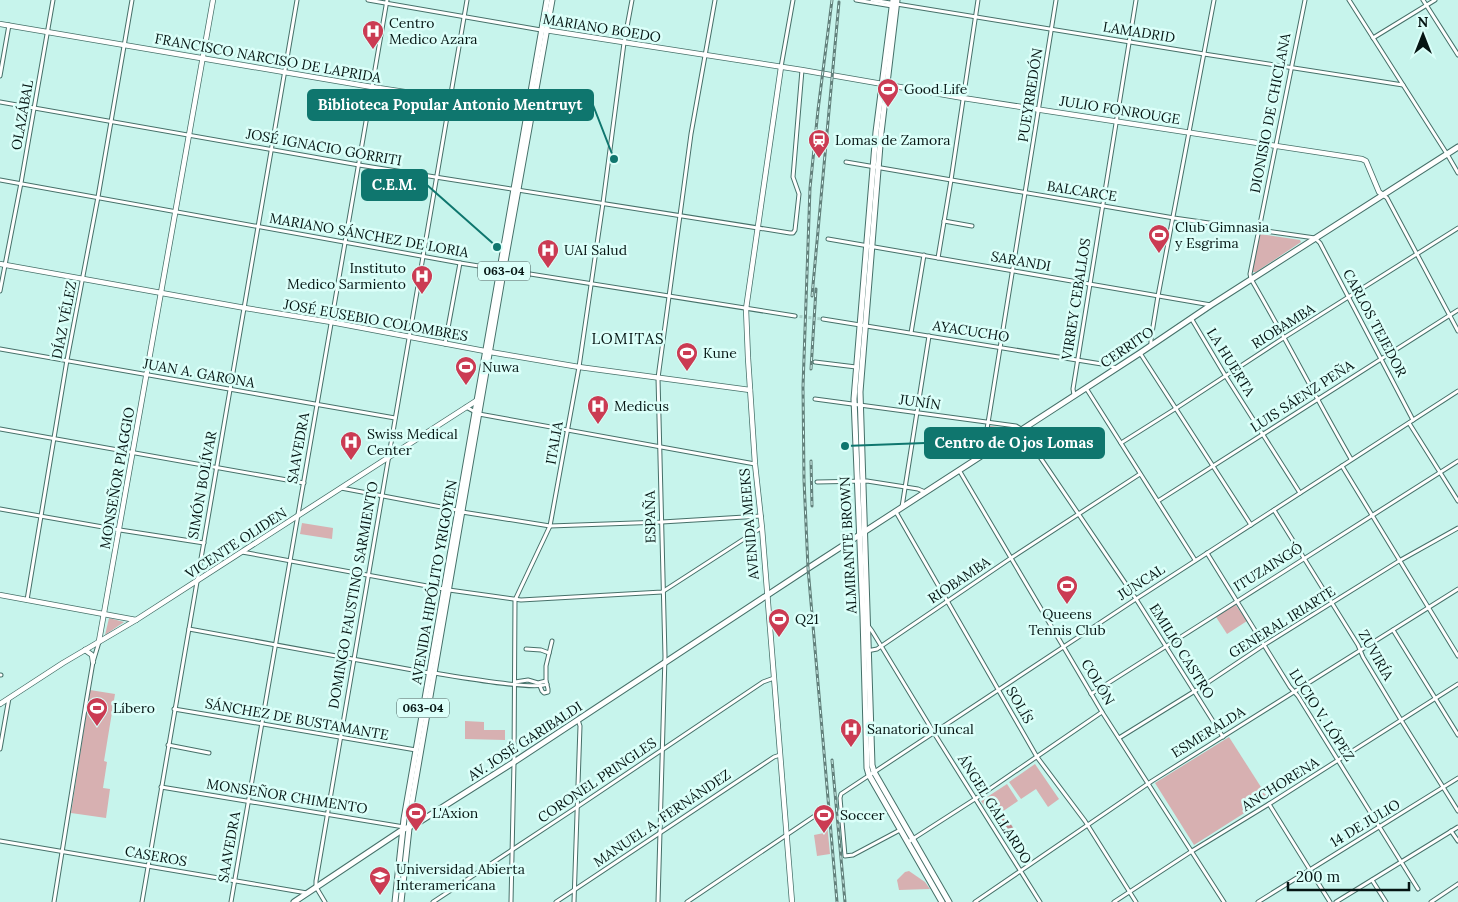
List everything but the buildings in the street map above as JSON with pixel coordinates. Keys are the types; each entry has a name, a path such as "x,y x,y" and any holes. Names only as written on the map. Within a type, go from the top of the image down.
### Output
{"main road":[{"name":"AVENIDA HIPÓLITO YRIGOYEN","path":"401,902 405,828 544,30 547,0"},
{"name":"AVENIDA HIPÓLITO YRIGOYEN","path":"544,30 552,0"},
{"name":"ALMIRANTE BROWN","path":"894,2 875,167 854,404 856,481 867,651 872,774 901,830 949,902"},
{"name":"CERRITO","path":"767,596 1314,238 1458,147"},
{"name":"ALMIRANTE BROWN","path":"862,325 860,405 868,627 867,651"},
{"name":"AV. JOSÉ GARIBALDI","path":"294,902 405,828 416,824 514,762 767,596"},
{"name":"AVENIDA HIPÓLITO YRIGOYEN","path":"395,902 416,750 432,673"},
{"name":"ALMIRANTE BROWN","path":"872,774 942,902"}],"street":[{"name":"OLAZÁBAL","path":"0,291 2,264 21,184 53,0"},
{"name":"DÍAZ VÉLEZ","path":"27,600 67,360 98,198 132,0"},
{"name":"MONSEÑOR PIAGGIO","path":"54,902 93,662 99,642 120,530 213,0"},
{"name":"SIMÓN BOLÍVAR","path":"142,902 245,308 296,0"},
{"name":"MARIANO BOEDO","path":"368,0 832,76"},
{"name":"DOMINGO FAUSTINO SARMIENTO","path":"316,887 467,0"},
{"name":"ITALIA","path":"511,902 515,600 550,526 579,366 624,43 632,0"},
{"name":"ESPAÑA","path":"658,902 665,663 658,378 691,134 715,0"},
{"path":"781,67 793,0"},
{"name":"LAMADRID","path":"856,0 894,2"},
{"name":"LAMADRID","path":"872,0 894,2 975,17 1403,85"},
{"path":"938,258 978,0"},
{"name":"PUEYRREDÓN","path":"983,454 1056,0"},
{"name":"VIRREY CEBALLOS","path":"1074,395 1073,389 1136,0"},
{"path":"1151,345 1158,296 1214,0"},
{"name":"DIONISIO DE CHICLANA","path":"1252,279 1250,274 1258,231 1305,0"},
{"path":"1349,0 1458,174"},
{"path":"1423,0 1458,55"},
{"path":"1374,38 1435,0"},
{"name":"SAAVEDRA","path":"231,902 386,2"},
{"name":"FRANCISCO NARCISO DE LAPRIDA","path":"0,24 372,87 530,111"},
{"path":"0,76 9,25"},
{"name":"AVENIDA MEEKS","path":"781,67 746,309 755,464 761,516 792,902"},
{"name":"JOSÉ IGNACIO GORRITI","path":"0,102 359,165 758,229 793,232 795,230 799,194 793,179 802,70"},
{"name":"JULIO FONROUGE","path":"832,76 1365,160 1379,192 1383,196"},
{"name":"BALCARCE","path":"846,162 1174,218 1314,238"},
{"name":"MARIANO SÁNCHEZ DE LORIA","path":"0,180 460,263 795,316"},
{"path":"1383,196 1386,198 1458,331"},
{"path":"944,221 972,226"},
{"name":"RIOBAMBA","path":"1121,443 1458,228"},
{"name":"CARLOS TEJEDOR","path":"1314,238 1320,243 1413,420"},
{"name":"SARANDI","path":"828,240 1211,305"},
{"path":"911,333 924,255"},
{"path":"445,344 460,263"},
{"name":"JOSÉ EUSEBIO COLOMBRES","path":"2,264 83,280 409,336 487,352 750,390"},
{"path":"1252,279 1352,459"},
{"name":"LUIS SÁENZ PEÑA","path":"1158,501 1458,310"},
{"name":"LA HUERTA","path":"1191,318 1225,376 1300,493"},
{"name":"AYACUCHO","path":"823,319 1108,365 1116,368"},
{"path":"902,508 929,336"},
{"name":"JUAN A. GARONA","path":"0,349 395,418"},
{"path":"1140,353 1251,525"},
{"path":"815,362 856,367"},
{"path":"1086,388 1195,560"},
{"name":"JUNCAL","path":"901,830 853,856 846,857 844,855 840,796 842,792 1195,560 1458,391"},
{"name":"VICENTE OLIDEN","path":"0,704 136,620 479,399"},
{"name":"JUNÍN","path":"815,399 1016,426 1021,429"},
{"path":"466,407 477,413 755,464"},
{"path":"1408,424 1458,502"},
{"path":"0,429 304,483"},
{"name":"EMILIO CASTRO","path":"1021,429 1136,599 1223,737"},
{"name":"ITUZAINGÓ","path":"1091,694 1236,600 1458,461"},
{"path":"1342,466 1458,656"},
{"name":"COLÓN","path":"958,470 1102,712 1224,902"},
{"name":"RIOBAMBA","path":"867,651 874,651 1011,558 1140,474"},
{"path":"816,482 863,481 918,489 925,492"},
{"path":"341,488 550,526 761,516"},
{"path":"0,508 204,543"},
{"name":"ZUVIRÍA","path":"1274,510 1458,811"},
{"name":"SOLÍS","path":"896,512 1037,757 1088,825 1136,902"},
{"path":"242,552 515,600 662,592 762,528"},
{"name":"GENERAL IRIARTE","path":"1119,738 1195,692 1264,645 1399,561 1458,528"},
{"name":"LUCIO V. LÓPEZ","path":"1207,553 1418,889"},
{"name":"ESMERALDA","path":"975,902 1149,783 1458,589"},
{"path":"0,595 136,620"},
{"name":"ÁNGEL GALLARDO","path":"868,627 1040,902"},
{"path":"189,629 432,673 540,686 545,686 546,682"},
{"path":"1393,630 1458,735"},
{"path":"540,686 542,692 546,693 548,691 546,666 552,641"},
{"path":"85,650 92,654 93,662"},
{"path":"526,650 541,650 549,653"},
{"name":"CORONEL PRINGLES","path":"433,902 763,682 774,678"},
{"path":"514,683 528,680 538,683 546,682"},
{"name":"ANCHORENA","path":"1114,902 1458,684"},
{"path":"0,749 9,697"},
{"name":"SÁNCHEZ DE BUSTAMANTE","path":"174,709 416,750"},
{"path":"910,841 1102,712"},
{"path":"574,902 580,726 578,720"},
{"path":"168,745 209,752"},
{"name":"MANUEL A. FERNÁNDEZ","path":"556,902 774,757 780,755"},
{"name":"14 DE JULIO","path":"1258,902 1458,778"},
{"name":"MONSEÑOR CHIMENTO","path":"161,787 405,828"},
{"path":"1270,804 1330,902"},
{"path":"688,902 825,809"},
{"path":"1336,902 1458,827"},
{"path":"1451,831 1458,842"},
{"name":"CASEROS","path":"0,840 307,893"},
{"path":"1372,880 1386,902"},
{"path":"1431,902 1458,884"},
{"path":"316,887 325,902"}],"shaded area":[{"path":"1260,234 1300,240 1301,242 1256,272 1253,272"},
{"path":"990,426 1015,429 986,447"},
{"path":"302,523 333,528 332,539 300,534"},
{"path":"1235,604 1247,621 1227,634 1216,617"},
{"path":"109,618 124,622 105,635"},
{"name":"Líbero","path":"90,690 115,694 104,761 107,762 103,788 110,789 106,818 71,813"},
{"path":"465,721 484,722 484,730 505,730 505,740 465,739"},
{"path":"1229,737 1268,798 1194,845 1155,783"},
{"path":"1035,764 1059,799 1048,807 1036,789 1021,799 1009,782"},
{"path":"1007,784 1018,801 993,818 981,801"},
{"name":"Soccer","path":"826,813 830,854 817,856 814,835 824,833 816,819"},
{"path":"1004,814 1014,829 1006,834 997,819"},
{"path":"909,871 925,882 930,889 899,890 897,880 905,872"}],"tunnel":[{"path":"795,316 823,319"}],"railway":[{"path":"832,0 810,188 803,387 804,480 808,568 837,902"},
{"path":"812,296 839,2"},
{"path":"811,369 816,289"},
{"path":"811,461 812,506"},
{"path":"832,760 845,902"}],"place":[{"name":"Centro Medico Azara","path":"373,50"},
{"name":"Good Life","path":"888,108"},
{"name":"Biblioteca Popular Antonio Mentruyt","path":"614,159"},
{"name":"Lomas de Zamora","path":"819,159"},
{"name":"C.E.M.","path":"497,247"},
{"name":"Club Gimnasia y Esgrima","path":"1159,254"},
{"name":"UAI Salud","path":"548,269"},
{"name":"Instituto Medico Sarmiento","path":"422,295"},
{"name":"Kune","path":"687,372"},
{"name":"Nuwa","path":"466,386"},
{"name":"Medicus","path":"598,425"},
{"name":"Centro de Ojos Lomas","path":"845,446"},
{"name":"Swiss Medical Center","path":"351,461"},
{"name":"Queens Tennis Club","path":"1067,605"},
{"name":"Q21","path":"779,638"},
{"name":"Líbero","path":"97,727"},
{"name":"Sanatorio Juncal","path":"851,748"},
{"name":"L'Axion","path":"416,832"},
{"name":"Soccer","path":"824,834"},
{"name":"Universidad Abierta Interamericana","path":"380,896"}],"district":[{"name":"LOMITAS","path":"628,339"}]}
